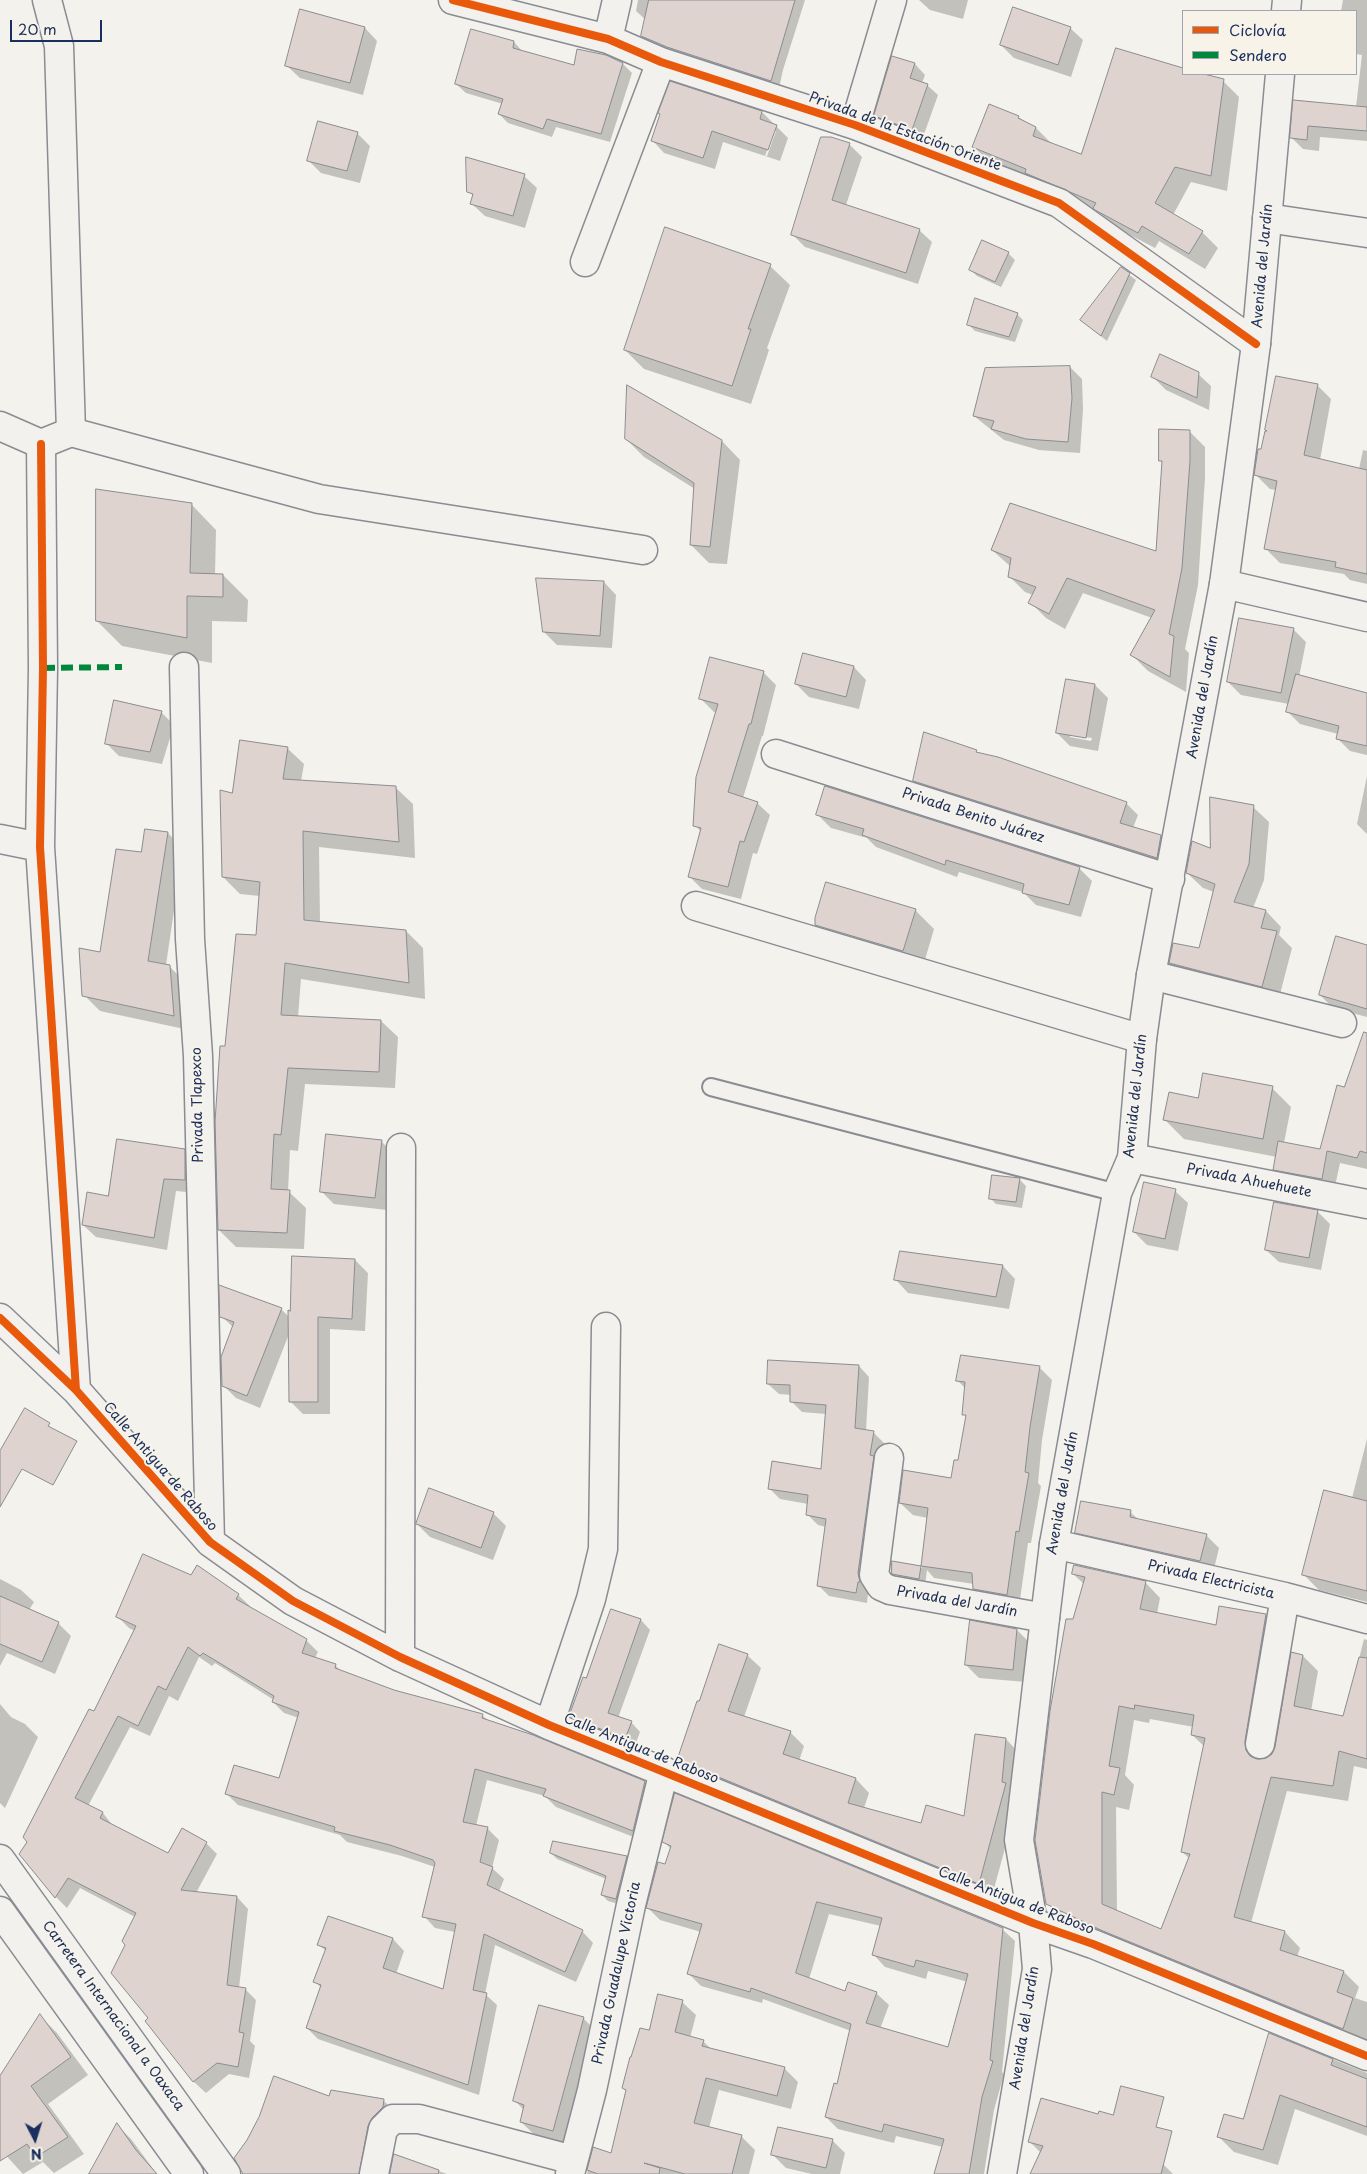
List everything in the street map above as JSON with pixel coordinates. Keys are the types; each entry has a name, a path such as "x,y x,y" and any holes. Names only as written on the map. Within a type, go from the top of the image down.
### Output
{"street":[{"path":"47,0 59,46 71,432"},
{"name":"Privada de la Estación Oriente","path":"453,0 608,39 661,62 856,125 1059,203 1256,344"},
{"path":"608,39 617,0"},
{"path":"856,125 892,0"},
{"path":"585,262 661,62"},
{"name":"Avenida del Jardín","path":"1002,2174 1037,1969 1033,1923 1019,1840 1054,1544 1117,1192 1132,1158 1142,1039 1151,975 1224,584 1256,344 1280,75"},
{"path":"1267,218 1367,233"},
{"path":"0,426 41,444 71,432 319,499 643,550"},
{"path":"41,444 42,668 40,847 76,1390"},
{"path":"1224,584 1367,617"},
{"name":"Privada Tlapexco","path":"184,667 190,939 198,1056 210,1542"},
{"name":"Privada Benito Juárez","path":"776,754 1170,879"},
{"path":"0,839 40,847"},
{"path":"696,906 1142,1039"},
{"path":"1151,975 1342,1023"},
{"path":"400,1657 401,1148"},
{"name":"Privada Ahuehuete","path":"1132,1158 1367,1204"},
{"name":"Calle Antigua de Raboso","path":"0,1318 76,1390 210,1542 293,1601 400,1657 548,1725 1033,1923 1092,1944 1367,2056"},
{"path":"548,1725 592,1599 603,1549 606,1327"},
{"name":"Privada del Jardín","path":"889,1458 874,1575 881,1586 890,1590 1045,1618"},
{"name":"Privada Electricista","path":"1054,1544 1285,1597 1367,1619"},
{"path":"1260,1744 1285,1597"},
{"name":"Privada Guadalupe Victoria","path":"572,2167 592,2090 631,1905 664,1771"},
{"name":"Carretera Internacional a Oaxaca","path":"0,1859 226,2174"},
{"path":"0,1911 189,2174"},
{"path":"374,2174 384,2129 393,2119 419,2120 572,2167"}],"lane":[{"path":"711,1087 1117,1192"}],"building":[{"path":"649,0 795,0 771,81 667,47 641,36"},
{"path":"1013,7 1071,27 1058,65 1000,45"},
{"path":"300,9 365,27 350,83 285,66"},
{"path":"471,29 514,41 513,48 574,65 577,49 606,55 623,63 601,134 547,119 543,129 498,114 503,99 455,84"},
{"path":"1116,48 1182,68 1182,75 1208,75 1224,79 1211,176 1175,167 1155,203 1203,231 1189,254 1142,226 1138,233 1095,210 1093,208 1096,203 1025,173 1026,169 972,147 989,104 1019,116 1018,118 1036,127 1033,136 1081,154"},
{"path":"892,56 915,63 910,78 928,84 912,130 874,116"},
{"path":"670,81 762,111 760,119 777,125 768,150 712,131 703,158 651,141 660,114 658,113"},
{"path":"1293,100 1367,107 1367,131 1308,126 1307,140 1290,138"},
{"path":"318,121 358,132 347,171 307,161"},
{"path":"821,137 831,137 850,143 832,200 920,229 906,273 791,235"},
{"path":"466,157 525,174 513,216 470,204 473,194 467,192"},
{"path":"665,227 771,264 748,329 751,329 732,386 624,350"},
{"path":"982,240 1009,252 995,282 969,270"},
{"path":"1121,267 1130,273 1101,336 1080,320"},
{"path":"975,298 1018,313 1009,337 967,325"},
{"path":"1160,354 1199,372 1197,398 1151,377"},
{"path":"1070,366 1072,398 1068,442 1026,439 991,429 994,421 973,416 985,368"},
{"path":"1276,376 1318,384 1304,455 1367,470 1367,574 1335,567 1336,562 1264,549 1277,481 1254,475 1258,449 1261,449 1265,431 1267,431 1265,430"},
{"path":"627,385 722,440 710,547 690,545 694,483 625,439"},
{"path":"1159,429 1190,430 1190,461 1182,568 1169,634 1174,636 1170,677 1130,655 1155,610 1067,578 1049,614 1028,603 1036,587 1008,577 1011,558 991,550 1010,503 1156,551 1162,461 1159,461"},
{"path":"96,489 192,503 190,573 223,574 223,597 187,596 187,638 96,621"},
{"path":"536,578 604,581 600,636 543,632"},
{"path":"1239,618 1294,628 1281,693 1227,682"},
{"path":"803,653 854,666 846,697 795,684"},
{"path":"710,657 764,671 751,724 749,724 728,792 758,802 744,842 740,841 728,887 688,877 701,828 693,826 696,777 718,704 699,699"},
{"path":"1296,674 1367,693 1367,746 1336,739 1339,726 1286,712"},
{"path":"1066,679 1095,684 1086,738 1056,733"},
{"path":"114,700 162,711 150,752 105,744"},
{"path":"924,732 977,750 976,752 998,757 1127,802 1120,823 1161,835 1157,858 913,781"},
{"path":"240,740 288,747 283,779 396,786 399,842 303,831 304,920 406,930 409,983 285,963 281,1015 381,1020 379,1072 288,1068 281,1135 274,1134 271,1189 290,1190 287,1233 218,1230 215,1122 220,1046 225,1046 236,934 256,935 260,882 222,877 220,790 232,793"},
{"path":"825,786 1080,867 1069,905 1022,893 1024,884 946,860 945,865 862,835 864,829 816,815"},
{"path":"1210,797 1254,805 1249,864 1234,902 1266,910 1261,928 1277,931 1262,987 1169,963 1173,943 1199,948 1215,884 1186,873 1192,841 1210,848"},
{"path":"145,829 168,832 148,961 170,965 174,1016 82,996 79,948 100,952 116,849 141,852"},
{"path":"826,882 916,909 903,951 815,925 815,918"},
{"path":"1336,936 1367,945 1367,1009 1319,995"},
{"path":"1364,1032 1367,1033 1367,1153 1360,1151 1357,1158 1327,1151 1322,1179 1273,1170 1278,1141 1320,1149 1337,1085 1344,1087"},
{"path":"1203,1073 1273,1086 1263,1139 1163,1120 1169,1092 1198,1098"},
{"path":"326,1134 382,1140 375,1198 320,1192"},
{"path":"117,1139 185,1149 185,1180 164,1179 154,1238 82,1225 87,1192 108,1196"},
{"path":"992,1175 1020,1178 1016,1202 989,1199"},
{"path":"1144,1182 1176,1189 1165,1239 1133,1232"},
{"path":"1274,1202 1318,1210 1309,1258 1265,1250"},
{"path":"900,1251 1003,1265 996,1297 894,1280"},
{"path":"292,1256 355,1259 352,1319 318,1317 318,1402 289,1402 288,1310 290,1311"},
{"path":"219,1285 282,1308 247,1396 222,1386 221,1357 234,1322 220,1317"},
{"path":"961,1355 1040,1366 1025,1472 1029,1473 1019,1532 1016,1531 1007,1595 973,1589 972,1573 921,1566 928,1508 899,1503 903,1470 951,1478 954,1460 958,1460 966,1415 962,1415 965,1382 956,1381"},
{"path":"768,1360 859,1365 855,1428 874,1431 870,1455 874,1456 858,1573 860,1582 858,1582 856,1593 817,1586 826,1519 806,1515 808,1495 768,1489 772,1461 821,1469 826,1405 790,1402 790,1385 767,1384"},
{"path":"25,1408 50,1423 48,1426 77,1441 53,1485 22,1469 0,1507 0,1451"},
{"path":"429,1488 494,1512 481,1548 416,1524"},
{"path":"1324,1490 1367,1501 1367,1591 1302,1575"},
{"path":"1081,1501 1131,1510 1130,1517 1207,1534 1200,1561 1075,1533"},
{"path":"143,1554 191,1575 197,1565 239,1594 236,1599 307,1639 302,1653 336,1664 335,1668 394,1690 483,1714 482,1718 533,1735 645,1781 633,1831 543,1796 546,1789 475,1769 463,1822 488,1827 480,1862 493,1867 487,1885 583,1930 565,1972 484,1934 473,1990 487,1993 468,2085 306,2028 321,1985 313,1982 326,1948 317,1945 328,1916 393,1938 383,1968 443,1989 456,1924 422,1917 435,1863 433,1860 390,1845 334,1831 335,1827 225,1794 234,1765 279,1778 299,1712 272,1702 274,1696 203,1653 200,1656 188,1647 166,1690 158,1686 138,1726 118,1716 75,1798 103,1812 100,1818 168,1853 182,1828 207,1842 181,1890 237,1896 227,1985 246,1988 239,2032 244,2033 238,2067 217,2063 193,2082 145,2021 148,2018 111,1973 125,1945 122,1941 136,1913 68,1878 55,1898 19,1854 27,1842 23,1837 89,1709 94,1711 136,1626 116,1617"},
{"path":"892,1561 921,1566 919,1579 892,1574"},
{"path":"1074,1565 1146,1581 1140,1609 1216,1625 1219,1606 1266,1614 1245,1741 1246,1750 1250,1756 1257,1759 1266,1758 1272,1754 1275,1747 1291,1652 1303,1655 1294,1706 1343,1716 1359,1657 1367,1658 1367,1759 1339,1751 1333,1786 1271,1777 1234,1917 1285,1931 1280,1950 1344,1971 1337,1992 1353,1998 1343,2029 1103,1931 1046,1904 1035,1840 1050,1711 1066,1619 1073,1619 1085,1577 1072,1574","holes":["1135,1705 1194,1715 1191,1735 1205,1738 1181,1852 1190,1854 1161,1929 1102,1904 1102,1792 1114,1795 1120,1768 1109,1766 1119,1706 1134,1709"]},
{"path":"0,1596 59,1622 42,1662 0,1644"},
{"path":"611,1609 641,1619 608,1713 632,1721 625,1739 569,1716 583,1677 586,1678"},
{"path":"970,1620 1017,1629 1013,1670 965,1665"},
{"path":"719,1644 748,1654 728,1711 791,1731 783,1754 856,1778 848,1803 921,1823 926,1805 964,1816 975,1734 1006,1738 1002,1782 1006,1783 979,1884 677,1760"},
{"path":"675,1793 1003,1928 990,2060 993,2061 982,2097 969,2174 934,2174 944,2139 884,2124 882,2132 825,2117 834,2083 837,2084 851,2024 751,1988 750,1992 687,1974 702,1924 646,1908 658,1862 665,1864 671,1846 662,1842","holes":["817,1902 882,1918 872,1955 914,1967 916,1960 968,1974 948,2047 866,2023 877,1992 848,1982 845,1991 796,1973"]},
{"path":"553,1841 627,1856 616,1899 601,1895 606,1876 550,1853"},
{"path":"658,1994 683,2000 675,2032 704,2040 702,2046 785,2067 777,2096 706,2078 694,2123 742,2135 732,2174 685,2174 644,2163 660,2168 659,2174 598,2174 587,2170 593,2147 611,2153 626,2090 622,2088 630,2057 640,2028 649,2030"},
{"path":"539,2005 584,2017 553,2131 520,2122 524,2105 513,2101"},
{"path":"40,2014 71,2057 31,2086 68,2137 36,2157 27,2144 0,2161 0,2076"},
{"path":"1269,2033 1333,2059 1331,2065 1367,2079 1367,2127 1280,2095 1263,2150 1217,2137 1224,2114 1243,2119"},
{"path":"274,2076 329,2096 331,2090 384,2099 383,2107 372,2118 368,2126 359,2174 243,2174 234,2158 247,2140 259,2117"},
{"path":"1121,2086 1164,2097 1156,2127 1172,2131 1161,2174 1030,2174 1043,2146 1028,2142 1041,2098 1098,2114 1099,2111 1113,2115"},
{"path":"117,2123 136,2150 157,2174 89,2174"},
{"path":"778,2127 833,2139 826,2168 771,2155"},
{"path":"394,2154 439,2170 438,2174 390,2174"}],"marked path":[{"path":"43,668 122,667"}],"cycle path":[{"path":"453,0 608,39 661,62 855,125 1059,203 1256,344"},
{"path":"41,444 43,668 40,847 76,1390"},
{"path":"0,1318 76,1390 210,1542 293,1601 400,1657 549,1725 1033,1923 1093,1944 1367,2056"}]}
